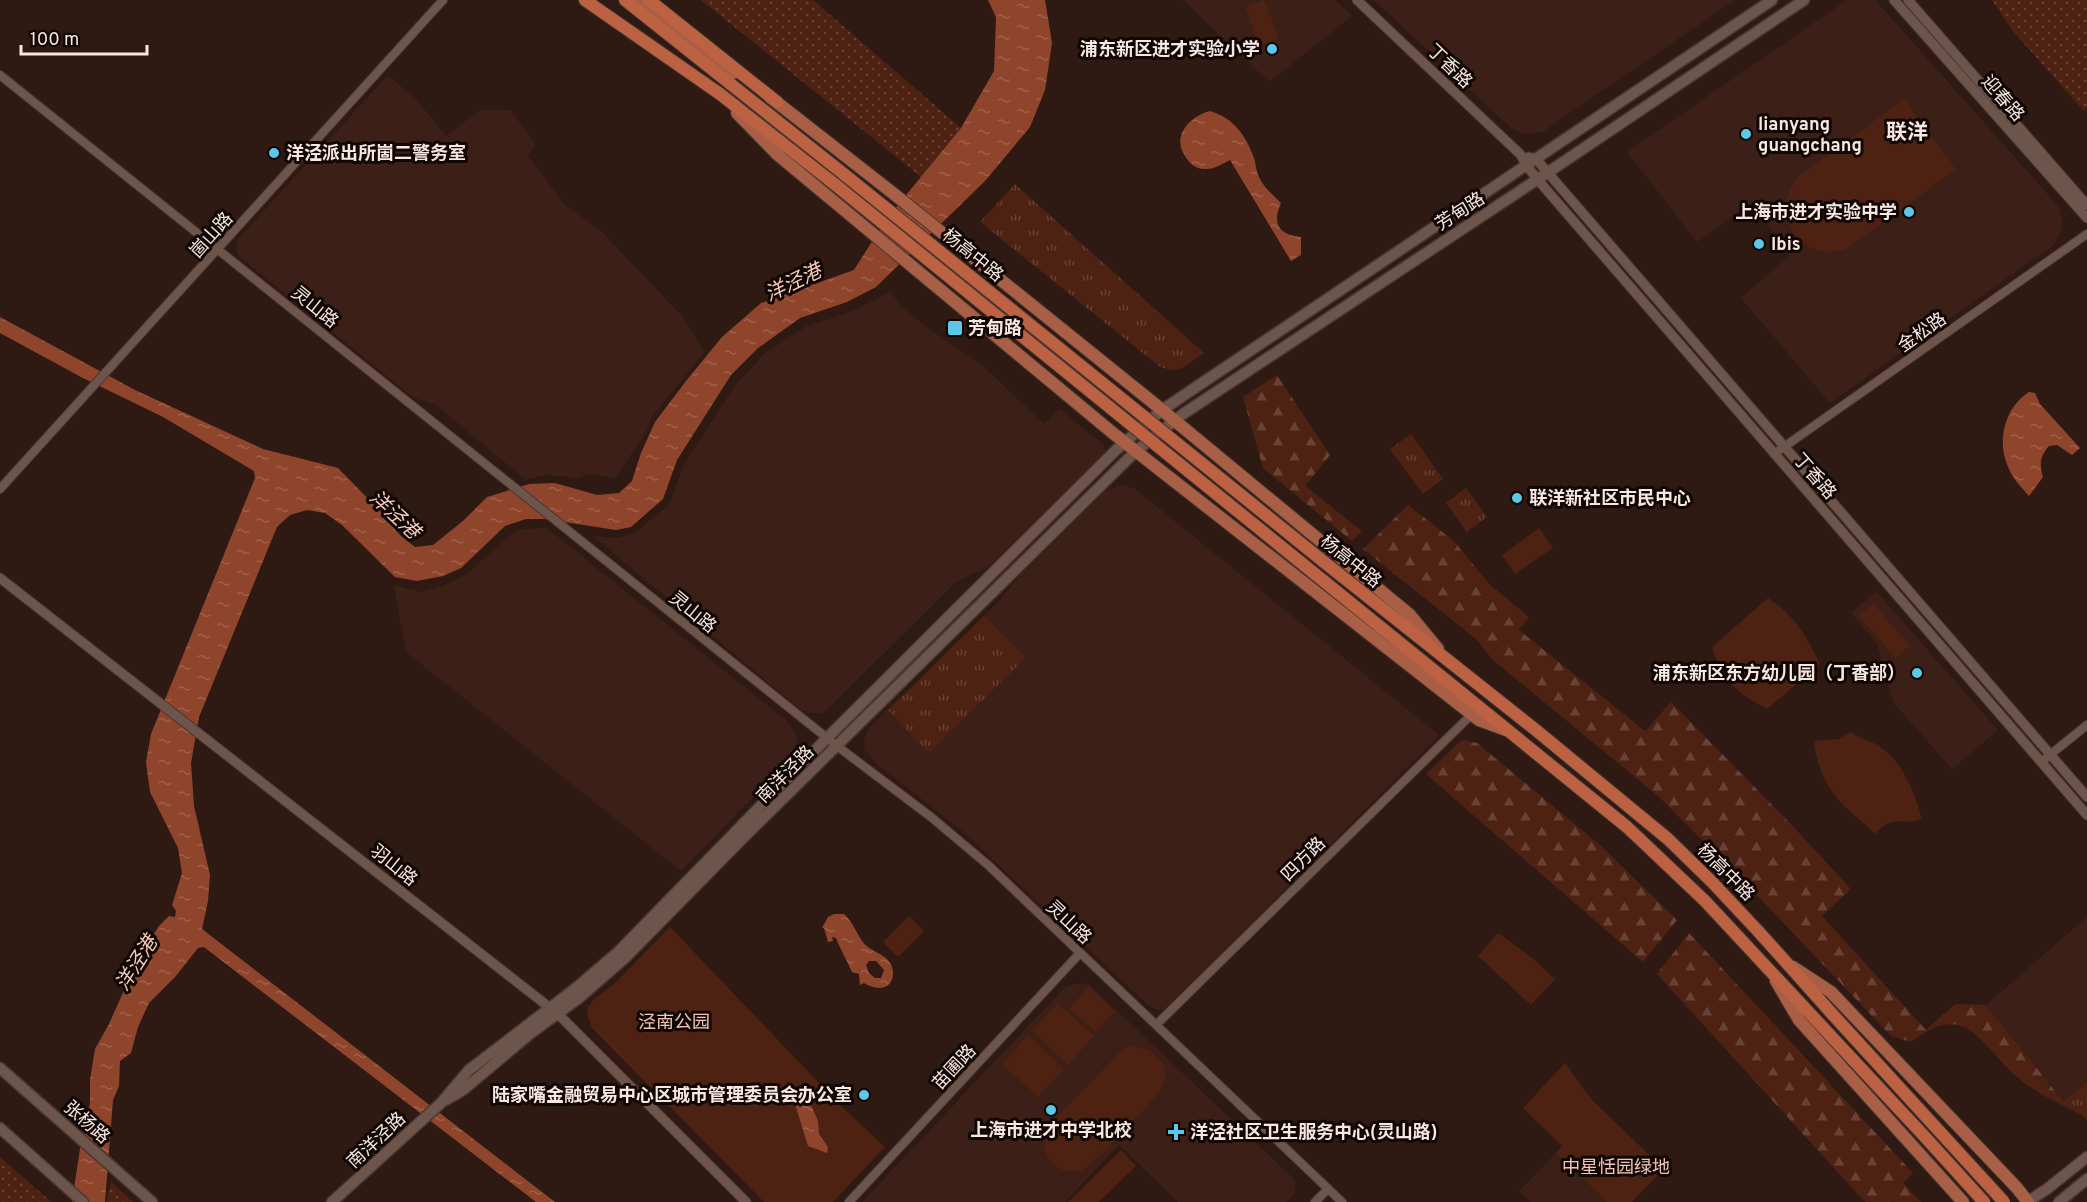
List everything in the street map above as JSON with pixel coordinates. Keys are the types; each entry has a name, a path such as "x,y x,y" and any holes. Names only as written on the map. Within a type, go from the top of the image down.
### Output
{"highway":[{"name":"杨高中路","path":"585,0 720,94 837,186 1627,827 1705,901 1984,1202"},
{"name":"杨高中路","path":"625,0 1668,839 1712,882 2004,1202"},
{"path":"649,0 777,102"}],"main road":[{"name":"杨高中路","path":"636,0 711,58 777,102 1162,410 1410,615 1446,659"},
{"name":"芳甸路","path":"1124,442 1162,410 1772,0"},
{"name":"芳甸路","path":"1136,451 1804,0"},
{"name":"杨高中路","path":"720,94 778,155 1124,442 1479,720 1510,731"},
{"name":"南洋泾路","path":"332,1202 441,1103 463,1090 554,1010 579,998 626,957 1124,442"},
{"name":"南洋泾路","path":"832,742 1136,451"},
{"path":"1785,961 1831,993 2017,1188 2027,1202 2087,1157"},
{"name":"杨高中路","path":"1770,970 1798,1020 1963,1202"},
{"name":"张杨路","path":"0,1068 152,1202"},
{"path":"0,1128 83,1202"},
{"path":"2059,1202 2087,1179"}],"street":[{"name":"崮山路","path":"0,489 443,0"},
{"name":"丁香路","path":"1357,0 1531,162 1774,454 2087,815"},
{"name":"迎春路","path":"1894,0 2087,218"},
{"name":"迎春路","path":"1908,0 2087,205"},
{"name":"灵山路","path":"0,75 219,248 832,742 960,841 1342,1202"},
{"name":"丁香路","path":"1543,176 1784,447 2087,797"},
{"name":"金松路","path":"1774,454 2087,234"},
{"name":"羽山路","path":"0,578 554,1010 746,1202"},
{"name":"四方路","path":"1156,1025 1472,714"},
{"path":"2041,762 2087,725"},
{"name":"苗圃路","path":"849,1202 1080,953"},
{"path":"1315,1202 1328,1189"}],"shaded area":[{"name":"浦东新区进才实验小学","path":"1183,0 1335,0 1352,16 1269,82"},
{"path":"1374,0 1735,0 1542,132 1525,134 1511,128"},
{"path":"1847,0 1875,0 1877,2 2059,207 2062,228 2054,245 1830,403 1741,298 1789,256 1752,203 1697,242 1627,152"},
{"path":"388,75 416,99 446,136 480,110 510,110 536,144 528,156 565,205 600,230 682,316 705,352 651,418 649,427 617,476 613,478 589,474 578,478 546,475 526,480 435,404 414,398 237,255 237,240"},
{"path":"890,291 902,307 982,365 1044,424 1059,409 1103,444 1106,451 990,565 955,583 828,709 822,713 808,713 801,710 593,536 617,538 635,533 669,504 684,465 735,385 764,354 805,327 850,312"},
{"path":"1121,485 1135,489 1439,735 1166,1008 1161,1010 1148,1005 961,830 878,765 865,750 864,739 869,728 1001,599 1019,576 1104,492"},
{"path":"547,528 787,721 794,730 797,741 795,751 789,760 681,871 406,652 394,585 420,592 444,585 467,574 511,534 523,529"},
{"name":"浦东新区东方幼儿园（丁香部）","path":"1876,591 1998,730 1952,769 1893,702 1877,644 1851,613"},
{"path":"2087,917 2087,1082 2063,1101 1986,1005"},
{"name":"上海市进才中学北校","path":"1084,983 1090,985 1291,1176 1295,1181 1295,1192 1287,1202 1178,1202 1119,1145 1065,1202 862,1202 1066,986"},
{"path":"1556,1153 1607,1202 1531,1202 1519,1191"}],"green space":[{"path":"701,0 813,0 961,128 921,177"},
{"path":"1264,0 1279,38 1259,46 1245,7"},
{"path":"1992,0 2087,0 2087,108 2084,111 2012,30"},
{"path":"1904,99 1956,169 1848,248 1831,252 1815,250 1803,243 1793,232 1788,219 1786,204 1790,189 1800,175"},
{"path":"1015,184 1204,353 1188,365 1178,369 1172,370 1159,366 980,222"},
{"path":"1277,375 1330,455 1305,486 1362,531 1352,541 1263,468 1243,397"},
{"path":"1411,434 1443,479 1423,494 1390,449"},
{"path":"1466,488 1487,517 1467,532 1446,503"},
{"path":"1408,505 1454,541 1489,584 1529,617 1519,630 1645,731 1671,702 1851,889 1822,916 1926,1030 1955,1004 1986,1005 2063,1101 2060,1104 2037,1092 2016,1076 1970,1030 1958,1025 1945,1025 1929,1030 1911,1042 1891,1036 1753,891 1658,796 1493,660 1476,639 1363,549"},
{"path":"1539,528 1553,548 1515,574 1502,555"},
{"path":"1768,598 1785,611 1799,627 1820,664 1767,709 1747,697 1732,684 1721,668 1712,647"},
{"path":"1873,603 1910,646 1896,658 1859,616"},
{"path":"984,616 1026,658 929,753 888,710"},
{"path":"1852,732 1877,745 1894,759 1911,788 1922,819 1893,822 1882,827 1875,834 1837,799 1823,776 1814,741 1838,739"},
{"path":"1464,740 1477,743 1600,845 1677,920 1643,962 1426,774"},
{"path":"909,916 924,931 898,957 883,942"},
{"name":"泾南公园","path":"670,927 840,1105 885,1147 833,1202 764,1202 592,1028 587,1014 588,1007 593,1000 614,984"},
{"path":"1498,933 1531,957 1555,979 1531,1005 1478,956"},
{"path":"1689,933 1913,1173 1903,1183 1921,1202 1865,1202 1657,974"},
{"path":"1089,987 1115,1011 1096,1032 1069,1008"},
{"path":"1058,1003 1094,1036 1068,1065 1032,1031"},
{"path":"1028,1035 1064,1069 1038,1097 1002,1064"},
{"path":"1130,1046 1146,1049 1159,1058 1165,1072 1161,1088 1137,1117 1090,1165 1074,1172 1055,1166 1048,1158 1044,1140 1051,1123 1122,1050"},
{"name":"中星恬园绿地","path":"1565,1063 1593,1101 1664,1169 1632,1202 1607,1202 1556,1153 1562,1146 1523,1108"},
{"path":"2087,1082 2087,1120 2060,1104"},
{"path":"1121,1150 1136,1166 1099,1202 1068,1202"},
{"path":"0,1157 51,1202 0,1202"},
{"path":"111,1182 133,1202 106,1202"}],"water":[{"path":"988,0 1045,0 1052,43 1045,90 1030,127 985,181 876,287 847,302 800,318 758,348 731,375 677,460 663,499 631,527 616,530 545,519 526,519 505,526 461,568 443,576 417,581 395,577 342,525 325,513 307,510 290,515 277,527 199,717 191,763 194,806 210,875 208,901 202,929 555,1202 536,1202 204,947 198,948 175,977 149,1003 138,1027 131,1053 120,1061 119,1086 113,1100 105,1202 72,1202 84,1122 90,1104 90,1080 95,1049 109,1024 138,959 159,926 169,916 175,917 176,911 172,905 182,873 178,848 150,792 146,762 151,734 255,478 254,471 163,417 81,377 0,333 0,317 135,390 263,449 338,468 400,535 415,547 433,545 463,521 487,497 529,484 555,483 597,495 619,493 632,481 655,422 722,337 761,303 854,270 898,205 961,128 994,71 996,17"},
{"path":"1210,111 1226,118 1243,135 1254,158 1261,181 1281,203 1277,216 1279,227 1287,234 1301,237 1301,255 1291,261 1230,160 1214,168 1204,169 1193,165 1185,156 1180,141 1185,128 1196,117"},
{"path":"2029,392 2035,393 2040,404 2080,448 2072,455 2057,445 2049,446 2041,460 2043,477 2029,496 2009,469 2005,459 2003,437 2008,417 2020,399"},
{"path":"834,914 844,914 862,941 890,962 893,976 888,985 878,988 864,983 860,985 859,974 852,972 836,938 832,937 833,941 828,942 824,928 822,928 828,917","holes":["869,961 876,961 884,970 881,978 875,978 869,973 866,965"]},
{"path":"789,1082 811,1105 818,1121 819,1134 828,1147 827,1153 808,1146 795,1104 785,1089"}],"place":[{"name":"浦东新区进才实验小学","path":"1272,49"},
{"name":"lianyang guangchang","path":"1746,134"},
{"name":"洋泾派出所崮二警务室","path":"274,153"},
{"name":"上海市进才实验中学","path":"1909,212"},
{"name":"Ibis","path":"1759,244"},
{"name":"芳甸路","path":"955,328"},
{"name":"联洋新社区市民中心","path":"1517,498"},
{"name":"浦东新区东方幼儿园（丁香部）","path":"1917,673"},
{"name":"陆家嘴金融贸易中心区城市管理委员会办公室","path":"864,1095"},
{"name":"上海市进才中学北校","path":"1051,1110"},
{"name":"洋泾社区卫生服务中心(灵山路)","path":"1176,1132"}],"district":[{"name":"联洋","path":"1907,132"}],"water label":[{"name":"洋泾港","path":"793,282"},
{"name":"洋泾港","path":"395,514"},
{"name":"洋泾港","path":"136,963"}]}
